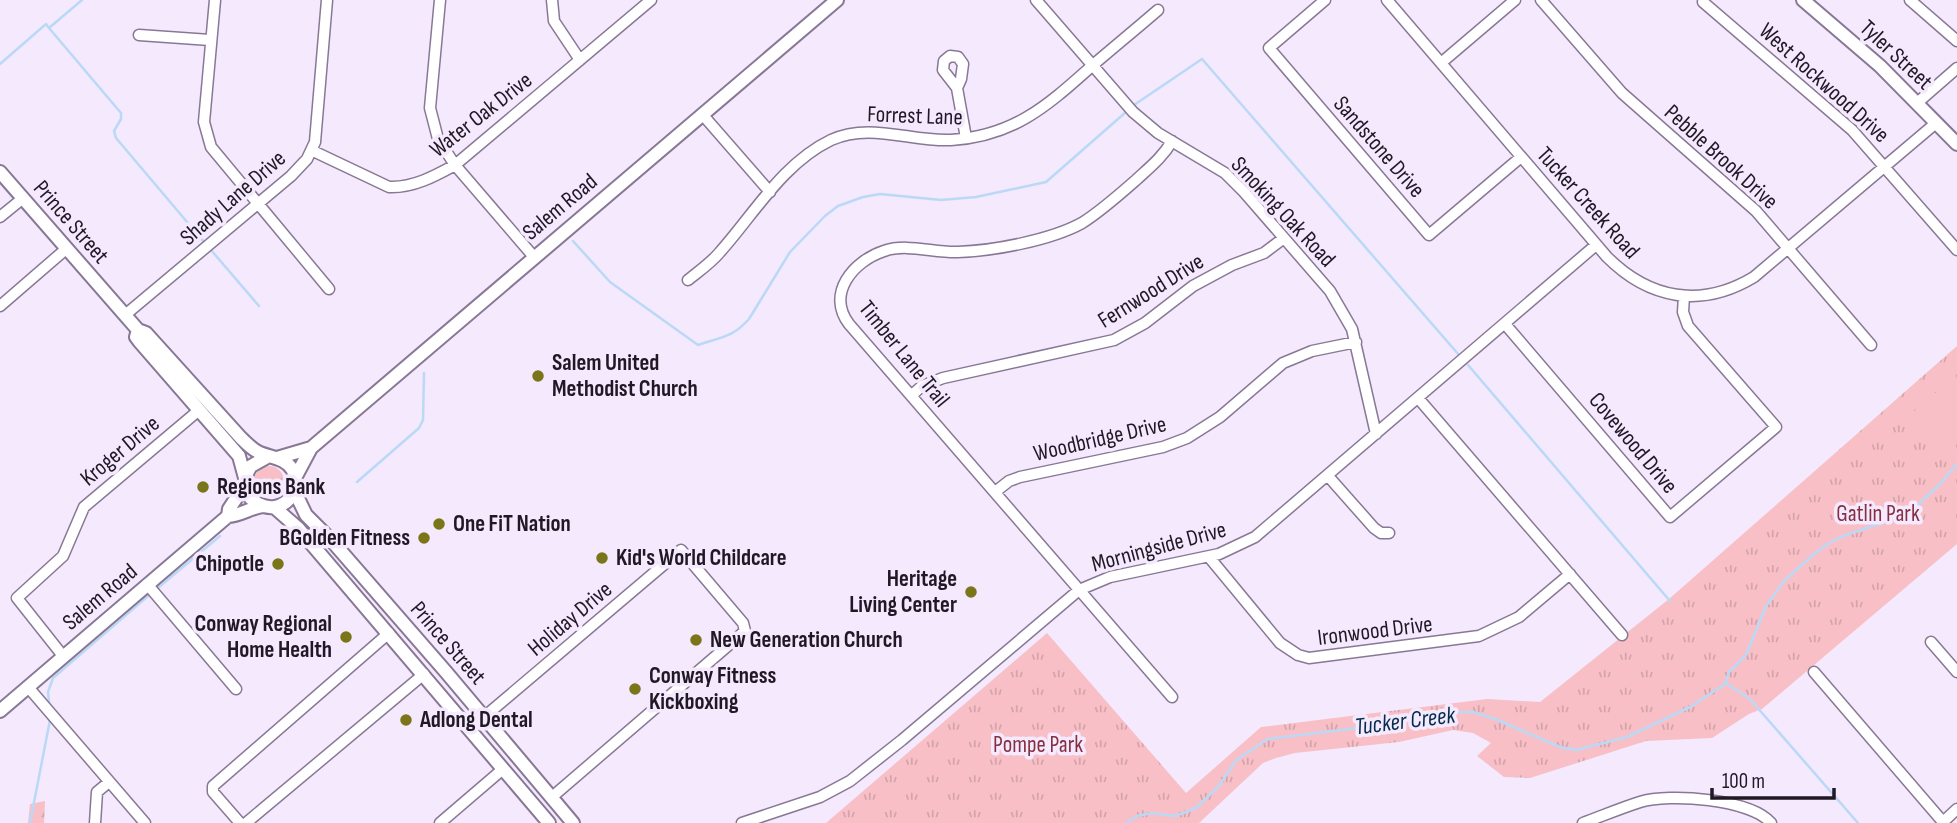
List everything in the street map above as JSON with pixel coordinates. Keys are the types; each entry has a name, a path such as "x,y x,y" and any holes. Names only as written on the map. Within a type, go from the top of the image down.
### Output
{"main road":[{"name":"Salem Road","path":"273,457 311,447 837,0"},
{"name":"Tyler Street","path":"1803,0 1880,66 1957,144"},
{"name":"Prince Street","path":"0,172 125,315 138,336 198,411 239,456 245,482"},
{"name":"Prince Street","path":"138,336 150,343 172,367 180,371 250,446 273,457"},
{"name":"Salem Road","path":"295,484 311,447"},
{"path":"273,457 289,465 295,484 287,501 268,506 250,498 245,482 254,462 273,457"},
{"name":"Salem Road","path":"228,516 229,509 245,482"},
{"name":"Prince Street","path":"295,484 306,515 375,591 573,823"},
{"name":"Salem Road","path":"0,710 228,516 250,508 268,506"},
{"name":"Prince Street","path":"268,506 292,521 549,823"},
{"path":"327,561 337,563 357,586 365,591 375,591"},
{"path":"424,674 437,675 464,704 480,713"},
{"path":"434,687 443,688 465,712 480,713"},
{"path":"503,769 513,767 533,786 548,793 541,799 522,781 517,778 512,780"}],"street":[{"path":"215,0 204,122 211,147 329,289"},
{"name":"Shady Lane Drive","path":"125,315 292,176 313,151 327,0"},
{"path":"440,0 430,108 438,139 455,165 534,257"},
{"path":"552,0 554,22 580,60"},
{"name":"Water Oak Drive","path":"313,151 389,187 419,182 455,165 651,0"},
{"name":"Smoking Oak Road","path":"1036,0 1133,112 1172,141 1225,173 1244,192 1339,304 1356,342 1376,434"},
{"name":"Sandstone Drive","path":"1325,0 1269,48 1429,235 1521,157"},
{"name":"Tucker Creek Road","path":"1387,0 1596,245 1631,278 1661,292 1684,296 1714,293 1742,284 1936,123"},
{"path":"1441,63 1515,0"},
{"name":"Pebble Brook Drive","path":"1541,0 1622,93 1748,202 1871,345"},
{"path":"1910,0 1957,41"},
{"name":"West Rockwood Drive","path":"1703,2 1837,116 1886,166 1957,250"},
{"name":"Forrest Lane","path":"688,281 719,254 770,192 815,149 844,135 872,132 939,140 966,138 1001,130 1028,118 1048,104 1157,10"},
{"path":"139,35 211,40"},
{"path":"1917,103 1957,68"},
{"path":"957,89 966,138"},
{"path":"702,114 770,192"},
{"name":"Timber Lane Trail","path":"1172,141 1164,154 1110,202 1079,224 1055,234 967,252 887,249 867,259 854,271 840,295 845,319 1172,697"},
{"path":"0,217 22,199"},
{"name":"Fernwood Drive","path":"912,395 922,387 943,378 1114,340 1145,323 1193,286 1233,265 1264,253 1284,239"},
{"name":"Morningside Drive","path":"741,823 820,797 850,781 1079,590 1110,577 1209,557 1231,550 1255,537 1596,245"},
{"path":"0,306 66,249"},
{"name":"Covewood Drive","path":"1505,324 1670,517 1776,428 1688,326 1683,312 1684,296"},
{"name":"Woodbridge Drive","path":"995,492 1009,481 1020,477 1163,447 1187,438 1220,417 1283,363 1312,351 1356,342"},
{"path":"1418,398 1622,635"},
{"name":"Kroger Drive","path":"63,656 17,598 63,556 84,507 198,411"},
{"path":"1328,476 1374,528 1381,533 1389,533"},
{"name":"Holiday Drive","path":"480,713 681,550 745,627 741,636 548,793"},
{"name":"Ironwood Drive","path":"1209,557 1280,643 1309,658 1464,640 1486,634 1519,617 1570,574"},
{"path":"147,584 236,689"},
{"path":"240,823 213,792 214,786 389,633"},
{"path":"1931,642 1957,672"},
{"path":"1814,672 1943,822 1957,809"},
{"path":"246,823 424,674"},
{"path":"28,687 145,823"},
{"path":"440,823 503,769"},
{"path":"96,823 97,792 108,782"},
{"path":"1583,823 1642,801 1695,798 1732,804 1765,821"}],"green space":[{"path":"1957,346 1957,544 1762,709 1749,714 1712,738 1646,741 1530,778 1504,777 1477,756 1491,743 1473,733 1453,730 1399,742 1295,753 1263,763 1199,823 826,823 1047,633 1186,793 1261,727 1487,699 1540,702 1669,599"},
{"path":"1947,383 1957,395 1957,428 1939,443 1913,412"},
{"path":"269,466 280,470 284,481 280,492 269,496 258,492 254,481 258,470"},
{"path":"45,801 44,823 28,823 30,804"}],"waterway":[{"path":"0,64 46,24 49,28 82,0"},
{"path":"49,28 121,113 121,119 114,131 116,138 204,242"},
{"path":"1134,105 1202,59 1459,355"},
{"path":"573,241 610,282 698,345 726,336 743,325 790,252 838,206 880,194 941,200 976,197 1046,182 1126,112"},
{"path":"211,250 259,306"},
{"path":"1468,365 1670,601"},
{"path":"357,482 419,428 423,420 424,373"},
{"name":"Tucker Creek","path":"1126,823 1137,816 1152,813 1175,816 1196,808 1219,786 1236,760 1268,739 1398,723 1445,713 1473,712 1560,747 1576,750 1627,737 1690,707 1725,684 1729,672 1746,655 1766,606 1784,581 1814,554 1843,536 1911,511 1957,464"},
{"path":"159,587 220,536"},
{"path":"49,702 48,692 53,678 148,596"},
{"path":"1727,684 1749,698 1858,823"},
{"path":"30,823 50,720"}],"place":[{"name":"Salem United Methodist Church","path":"538,376"},
{"name":"Regions Bank","path":"203,487"},
{"name":"One FiT Nation","path":"439,524"},
{"name":"BGolden Fitness","path":"424,538"},
{"name":"Kid's World Childcare","path":"602,558"},
{"name":"Chipotle","path":"278,564"},
{"name":"Heritage Living Center","path":"971,592"},
{"name":"Conway Regional Home Health","path":"346,637"},
{"name":"New Generation Church","path":"696,640"},
{"name":"Conway Fitness Kickboxing","path":"635,689"},
{"name":"Adlong Dental","path":"406,720"}],"park label":[{"name":"Gatlin Park","path":"1878,514"},
{"name":"Pompe Park","path":"1038,745"}]}
